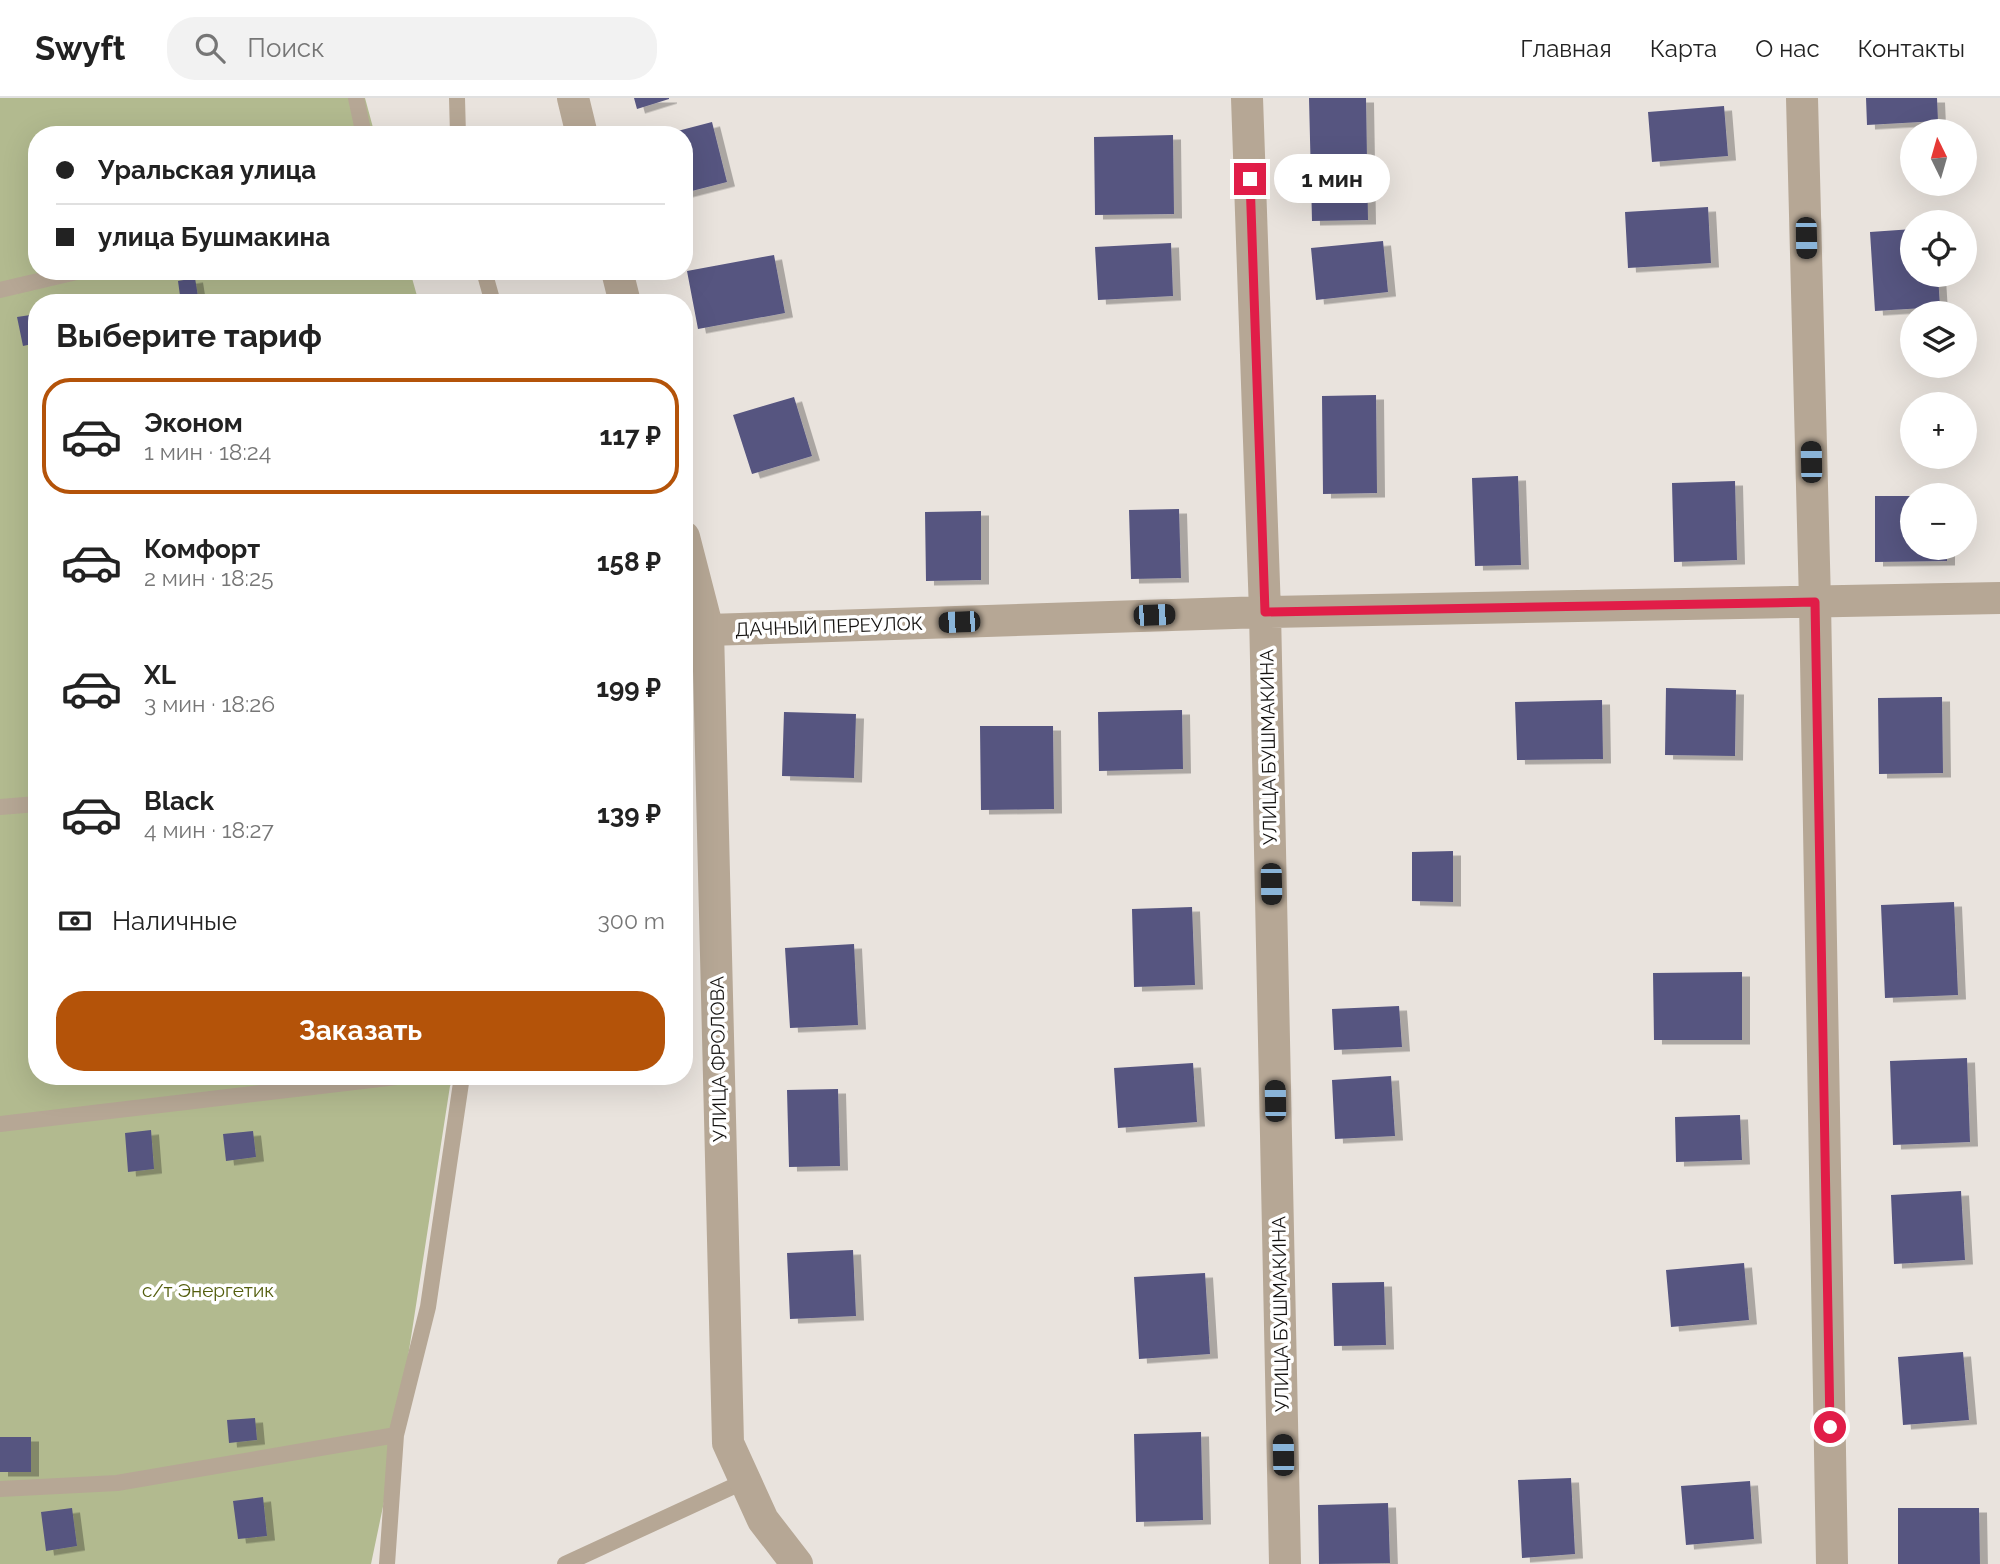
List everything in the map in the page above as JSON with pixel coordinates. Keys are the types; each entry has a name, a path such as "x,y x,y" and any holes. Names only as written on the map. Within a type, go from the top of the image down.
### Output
{"street":[{"path":"573,98 580,126"},
{"name":"УЛИЦА БУШМАКИНА","path":"1247,98 1265,612 1285,1564"},
{"path":"1802,98 1815,602 1832,1564"},
{"name":"УЛИЦА ФРОЛОВА","path":"693,572 708,630 728,1443 763,1520 797,1564"},
{"name":"ДАЧНЫЙ ПЕРЕУЛОК","path":"708,630 1265,612 2000,598"}],"lane":[{"path":"356,98 362,126"},
{"path":"457,98 458,126"},
{"path":"0,290 43,280"},
{"path":"0,807 28,805"},
{"path":"0,1124 329,1085"},
{"path":"387,1564 396,1436 428,1307 461,1085"},
{"path":"0,1489 117,1483 396,1436"},
{"path":"565,1564 745,1481"}],"green space":[{"name":"с/т Энергетик","path":"0,98 365,98 373,126 28,126 28,280 413,280 416,294 28,294 28,1085 451,1085 390,1473 371,1564 0,1564"}],"building":[{"path":"634,98 669,98 669,99 637,109"},
{"path":"1309,98 1366,98 1368,220 1312,221"},
{"path":"1866,98 1937,98 1938,119 1900,119 1900,123 1867,125"},
{"path":"1724,106 1728,156 1652,162 1648,112"},
{"path":"712,122 727,182 693,191 693,127"},
{"path":"1173,135 1174,214 1095,215 1094,137"},
{"path":"1708,207 1711,263 1628,268 1625,212"},
{"path":"1900,230 1900,287 1939,287 1940,301 1900,301 1900,309 1875,311 1870,232"},
{"path":"1383,241 1388,292 1316,300 1311,248"},
{"path":"1171,243 1173,296 1098,300 1095,247"},
{"path":"774,255 785,313 698,329 689,280 693,280 693,270"},
{"path":"195,280 198,294 180,294 178,281"},
{"path":"28,315 28,345 23,346 17,317"},
{"path":"1376,395 1377,493 1323,494 1322,396"},
{"path":"794,397 812,456 752,474 733,415"},
{"path":"1518,476 1521,565 1475,566 1472,478"},
{"path":"1735,481 1737,560 1674,562 1672,483"},
{"path":"1875,496 1900,496 1900,560 1947,560 1947,561 1875,562"},
{"path":"1179,509 1181,578 1131,579 1129,510"},
{"path":"981,511 981,580 926,581 925,512"},
{"path":"1666,688 1736,690 1735,756 1665,755"},
{"path":"1942,697 1943,773 1879,774 1878,698"},
{"path":"1602,700 1603,759 1517,760 1515,702"},
{"path":"1182,710 1183,769 1099,771 1098,712"},
{"path":"784,712 856,714 854,778 782,776"},
{"path":"980,726 1053,726 1054,809 981,810"},
{"path":"1453,851 1453,902 1412,901 1412,852"},
{"path":"1954,902 1958,995 1885,998 1881,905"},
{"path":"1192,907 1195,985 1134,987 1132,909"},
{"path":"854,944 858,1025 790,1028 785,948"},
{"path":"1742,972 1742,1040 1654,1040 1653,973"},
{"path":"1399,1006 1402,1047 1334,1050 1332,1009"},
{"path":"1967,1058 1970,1142 1893,1145 1890,1061"},
{"path":"1193,1063 1197,1122 1118,1128 1114,1068"},
{"path":"1391,1076 1395,1136 1335,1139 1332,1080"},
{"path":"838,1089 840,1166 789,1167 787,1090"},
{"path":"1740,1115 1742,1160 1676,1162 1675,1117"},
{"path":"151,1130 154,1169 128,1172 125,1133"},
{"path":"253,1131 256,1157 226,1161 223,1134"},
{"path":"1961,1191 1965,1260 1894,1264 1891,1195"},
{"path":"853,1250 856,1316 790,1319 787,1253"},
{"path":"1744,1263 1749,1320 1671,1327 1666,1270"},
{"path":"1205,1273 1210,1354 1139,1359 1134,1277"},
{"path":"1384,1282 1386,1345 1334,1346 1332,1283"},
{"path":"1963,1352 1969,1420 1903,1425 1898,1357"},
{"path":"255,1418 257,1440 229,1443 227,1420"},
{"path":"1201,1432 1203,1520 1136,1522 1134,1434"},
{"path":"0,1437 31,1437 31,1472 0,1472"},
{"path":"1571,1478 1575,1554 1522,1558 1518,1480"},
{"path":"1750,1481 1754,1539 1686,1545 1681,1486"},
{"path":"263,1497 267,1536 238,1539 233,1501"},
{"path":"1388,1503 1390,1563 1319,1564 1318,1505"},
{"path":"72,1508 77,1546 46,1551 41,1512"},
{"path":"1898,1508 1979,1508 1980,1564 1898,1564"}],"route":[{"path":"1250,179 1265,612 1815,602 1830,1427"}]}
